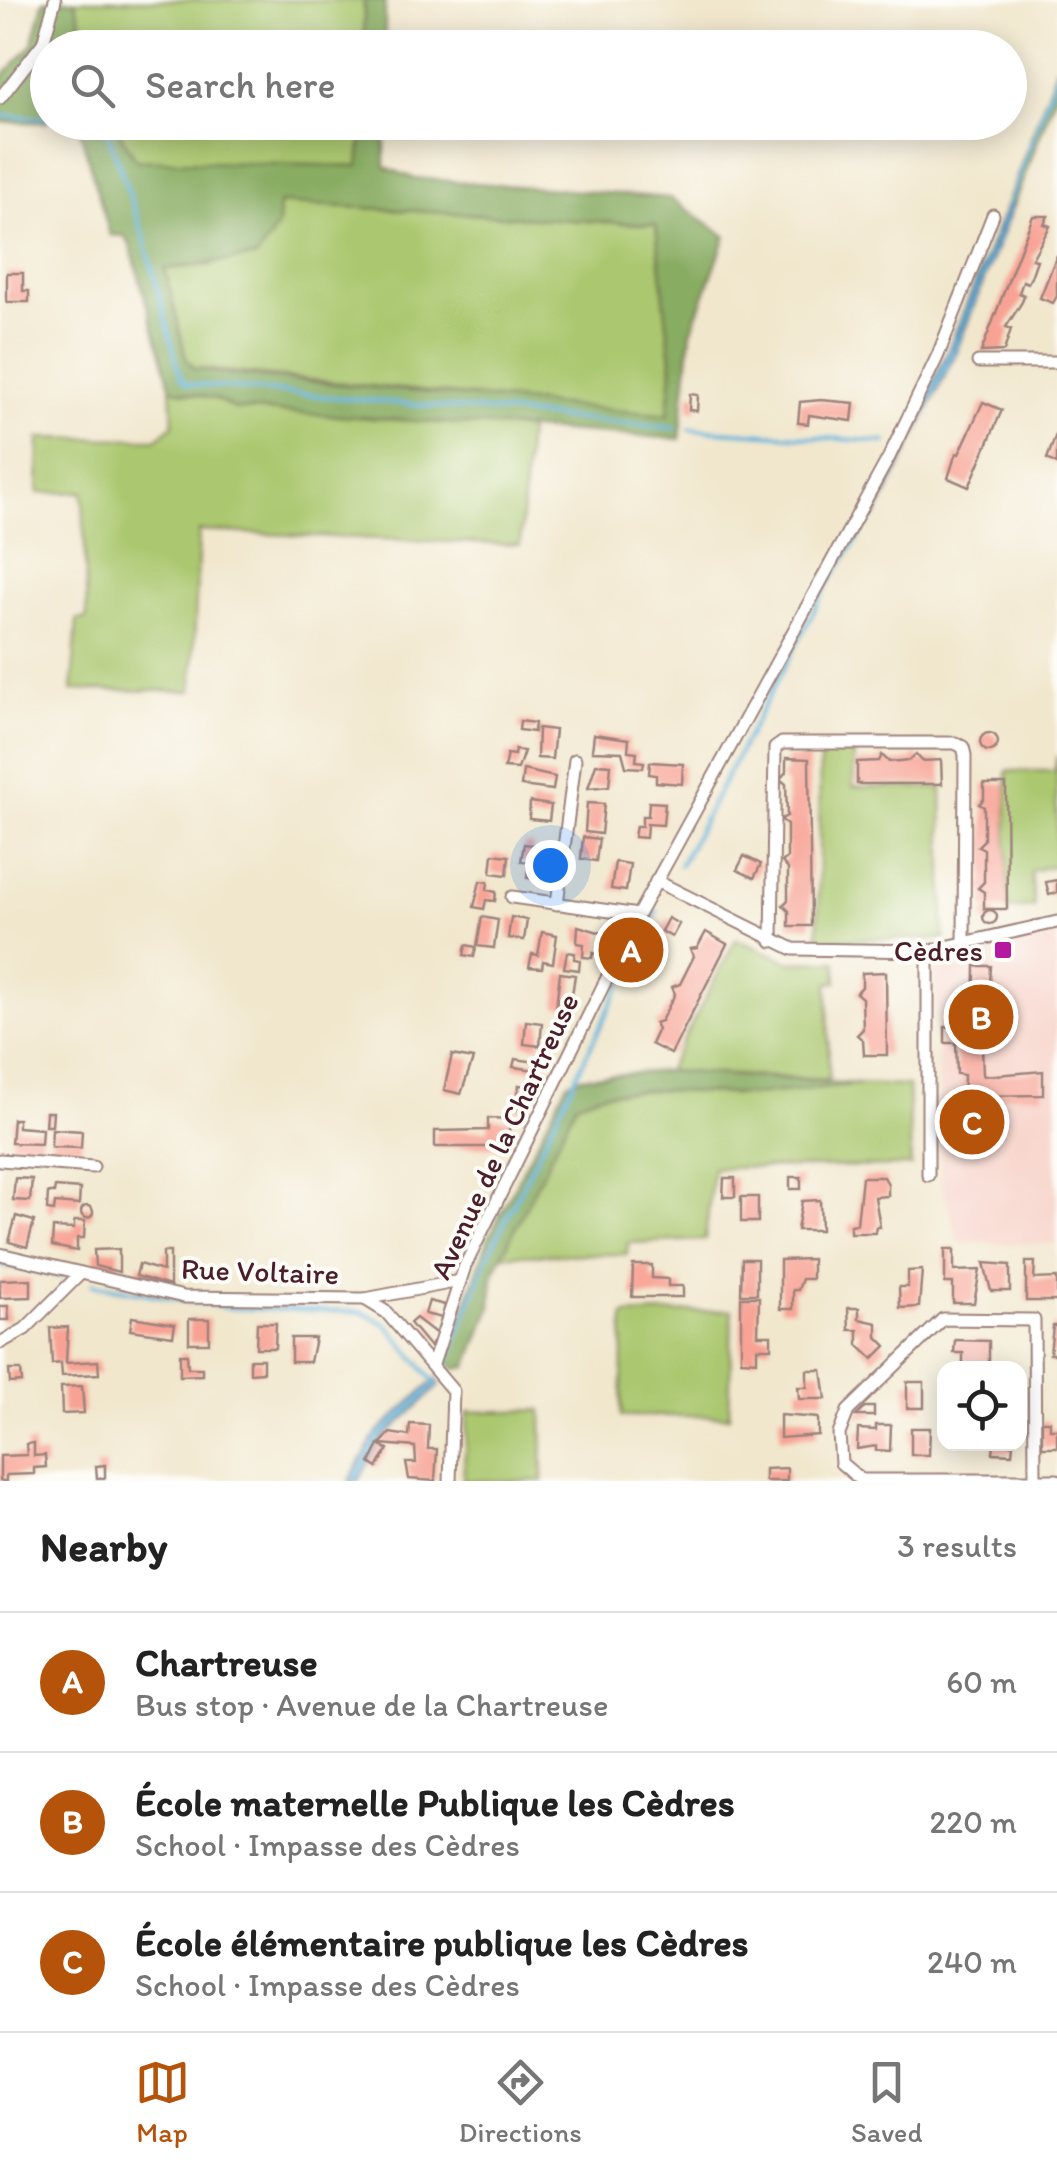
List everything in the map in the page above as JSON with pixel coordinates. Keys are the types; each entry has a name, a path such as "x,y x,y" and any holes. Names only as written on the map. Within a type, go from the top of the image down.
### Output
{"street":[{"path":"47,30 55,2"},
{"path":"0,98 30,60"},
{"name":"Avenue de la Chartreuse","path":"433,1364 460,1281 638,915 889,457 938,355 993,216"},
{"path":"978,362 1057,362"},
{"path":"772,940 775,748 782,743 955,744 963,747 965,755 964,944"},
{"path":"557,904 574,760"},
{"path":"656,880 793,950 928,950 1057,922"},
{"path":"512,898 638,915"},
{"path":"928,950 928,1175"},
{"path":"0,1160 93,1167"},
{"name":"Rue Voltaire","path":"0,1254 184,1297 365,1300 460,1281"},
{"path":"0,1343 25,1329 81,1273"},
{"path":"365,1300 386,1312 453,1391 450,1481"},
{"path":"1035,1480 1034,1320 942,1319 848,1411 840,1434 841,1463 861,1480 1035,1480 1057,1480"}],"shaded area":[{"path":"1057,932 1057,1244 959,1243 941,1182 935,960"}],"green space":[{"path":"44,0 75,0 83,30 36,30"},
{"path":"75,0 364,0 364,30 83,30"},
{"path":"364,0 385,0 385,30 364,30"},
{"path":"30,47 30,122 0,122 0,79"},
{"path":"1057,66 1057,90 1012,208 1006,207"},
{"path":"83,140 124,140 136,160 359,166 361,140 385,140 385,167 413,178 670,198 726,236 691,332 680,439 235,409 216,399 171,389 125,236 110,235","holes":["279,203 656,225 672,369 668,415 218,373 194,368 186,358 165,269 257,257 278,226"]},
{"path":"124,140 362,140 360,166 135,160"},
{"path":"278,203 656,225 672,369 668,416 194,368 186,358 165,269 211,265"},
{"path":"171,389 216,399 235,409 528,428 520,545 199,531 192,691 72,690 77,620 87,619 83,492 38,493 39,438 156,439 173,425"},
{"path":"854,752 853,787 942,788 944,939 818,939 820,753"},
{"path":"1057,756 1057,865 1031,871 1034,907 1007,909 1007,771 1055,771"},
{"path":"736,939 790,962 836,961 837,982 828,983 829,1080 667,1071"},
{"path":"667,1071 857,1084 752,1095 654,1090 603,1093 577,1102 493,1274 491,1307 467,1367 454,1369 447,1360 489,1237 567,1083 581,1077"},
{"path":"857,1084 908,1086 911,1166 713,1168 705,1240 628,1243 627,1254 501,1255 577,1102 603,1093 654,1090 752,1095"},
{"path":"732,1310 729,1416 621,1416 624,1315"},
{"path":"542,1410 543,1481 463,1481 468,1412"}],"water":[{"path":"1006,207 1012,208 954,357 876,516 870,513 948,351"},
{"path":"436,1379 440,1385 382,1439 358,1481 349,1481 377,1433"}],"building":[{"path":"1033,216 1048,216 1044,224 1050,226 1032,259 1037,260 1031,277 1028,283 1023,281 1019,293 1024,295 1022,302 1006,327 1011,329 1004,351 981,352"},
{"path":"1057,255 1057,296 1053,303 1040,298"},
{"path":"7,273 23,273 23,291 29,291 29,302 7,302"},
{"path":"690,394 698,395 697,411 689,410"},
{"path":"800,402 854,403 852,421 809,415 808,424 798,423"},
{"path":"983,402 1002,410 969,487 948,478 956,453 959,454"},
{"path":"1057,432 1057,464 1047,459"},
{"path":"520,721 535,723 534,732 519,730"},
{"path":"538,728 555,730 552,759 537,758"},
{"path":"989,733 998,742 989,751 980,742"},
{"path":"594,734 629,739 628,751 637,752 636,761 644,762 643,768 626,767 622,752 592,751"},
{"path":"515,750 524,751 518,769 504,768 507,754 514,755"},
{"path":"916,754 922,761 941,760 942,784 857,784 857,762 879,761 882,755 889,762 910,760"},
{"path":"786,758 809,759 811,926 789,926 789,911 783,905 788,900 788,869 782,862 787,858 787,825 781,819 787,816 786,784 780,779 786,772"},
{"path":"650,762 683,764 682,784 656,782 656,775 649,774"},
{"path":"596,764 611,765 609,786 588,788"},
{"path":"523,770 555,777 553,790 521,786"},
{"path":"984,784 1006,784 1007,909 984,909 984,892 978,888 984,882 984,849 978,846 984,840 984,807 979,804 984,799"},
{"path":"530,802 551,805 549,821 529,819"},
{"path":"649,802 665,803 663,825 647,824 646,838 634,837 636,826 642,826 642,816 648,816"},
{"path":"587,803 604,804 601,834 585,832"},
{"path":"583,837 599,839 596,861 581,859"},
{"path":"524,844 533,845 532,854 547,856 543,880 527,878 529,862 521,861"},
{"path":"493,854 509,856 507,875 491,873"},
{"path":"744,856 761,864 754,878 737,870"},
{"path":"615,862 630,864 626,891 611,889"},
{"path":"1057,880 1057,893 1049,895 1046,882"},
{"path":"480,881 488,882 487,890 496,892 495,901 486,900 484,909 474,907"},
{"path":"990,910 997,917 990,924 983,917"},
{"path":"482,917 498,920 494,948 477,946"},
{"path":"511,917 527,920 524,940 508,938"},
{"path":"668,918 679,924 672,937 661,931"},
{"path":"578,926 602,933 599,954 583,957 584,944 577,943"},
{"path":"542,932 557,935 553,963 543,961 542,968 529,967 532,954 538,955"},
{"path":"706,932 727,944 671,1054 651,1044 658,1029 655,1023 661,1021 675,994 672,987 680,984 694,956 690,949 697,948"},
{"path":"466,945 476,947 474,957 464,955"},
{"path":"567,952 575,953 574,959 580,960 579,970 564,968"},
{"path":"975,966 991,966 990,984 995,984 994,1045 982,1045 983,1076 1043,1071 1043,1095 980,1096 983,1139 949,1143 948,1109 963,1109 964,1075 957,1074 956,1043 945,1043 945,1027 974,1027"},
{"path":"886,972 887,1055 864,1055 863,1040 857,1035 863,1029 862,998 856,993 862,987 862,973"},
{"path":"560,973 575,975 570,1008 556,1006"},
{"path":"526,1021 542,1023 540,1046 524,1044"},
{"path":"452,1055 473,1059 461,1094 444,1090"},
{"path":"515,1059 537,1062 536,1070 513,1067"},
{"path":"519,1085 532,1087 528,1111 516,1109"},
{"path":"46,1112 53,1112 52,1126 45,1126"},
{"path":"488,1118 511,1119 506,1147 435,1147 435,1131 488,1130"},
{"path":"13,1119 18,1119 18,1127 42,1129 41,1144 11,1143"},
{"path":"52,1129 82,1131 81,1148 51,1147"},
{"path":"790,1177 801,1177 801,1189 790,1189"},
{"path":"862,1177 884,1177 888,1184 888,1196 875,1197 880,1227 876,1227 875,1233 850,1233 850,1225 857,1224"},
{"path":"15,1178 32,1179 30,1201 13,1200"},
{"path":"724,1178 735,1178 735,1197 723,1197"},
{"path":"55,1187 80,1189 79,1205 55,1203 54,1211 47,1210 48,1193 54,1193"},
{"path":"741,1197 758,1197 758,1222 741,1222"},
{"path":"820,1200 821,1230 797,1230 802,1201"},
{"path":"87,1206 93,1212 87,1218 81,1212"},
{"path":"16,1216 34,1221 27,1247 9,1242"},
{"path":"74,1221 85,1221 84,1238 77,1238 77,1251 52,1246 53,1228 74,1229"},
{"path":"119,1249 119,1272 95,1266 94,1250"},
{"path":"945,1249 954,1249 954,1271 980,1270 974,1303 953,1303 953,1283 945,1283"},
{"path":"163,1252 170,1252 170,1286 136,1276 139,1264 163,1271"},
{"path":"742,1259 757,1259 757,1294 741,1294"},
{"path":"812,1259 812,1279 802,1279 798,1290 793,1290 793,1309 780,1309 780,1260"},
{"path":"1026,1262 1035,1262 1034,1279 1057,1278 1057,1301 1026,1301"},
{"path":"984,1263 1010,1265 1010,1291 991,1291"},
{"path":"633,1265 652,1265 652,1278 668,1279 668,1286 683,1286 683,1297 632,1297"},
{"path":"922,1270 919,1307 900,1308 899,1287 908,1287 908,1271"},
{"path":"31,1279 31,1297 0,1298 0,1280"},
{"path":"741,1297 759,1297 758,1335 771,1335 771,1348 757,1348 757,1361 741,1360"},
{"path":"429,1301 445,1305 442,1318 425,1314"},
{"path":"0,1306 8,1306 9,1320 0,1320"},
{"path":"848,1308 859,1308 859,1319 877,1323 877,1337 886,1346 873,1359 858,1345 858,1330 849,1330"},
{"path":"132,1317 175,1324 173,1336 130,1330"},
{"path":"416,1318 438,1335 430,1347 410,1323"},
{"path":"189,1319 209,1319 209,1343 189,1343"},
{"path":"257,1323 276,1323 275,1348 256,1348"},
{"path":"1053,1326 1057,1326 1057,1354 1050,1354"},
{"path":"68,1327 66,1363 98,1361 99,1374 62,1376 61,1363 52,1364 50,1328"},
{"path":"291,1338 315,1338 310,1362 291,1362"},
{"path":"955,1340 989,1341 989,1361 963,1361 963,1353 954,1353"},
{"path":"180,1354 187,1354 188,1368 202,1368 202,1375 180,1376"},
{"path":"250,1359 263,1359 263,1372 250,1373"},
{"path":"9,1370 21,1370 22,1382 10,1383"},
{"path":"807,1370 822,1370 826,1399 799,1399 798,1387 807,1387"},
{"path":"907,1382 924,1382 924,1408 907,1408"},
{"path":"82,1386 84,1413 62,1414 61,1387"},
{"path":"865,1407 874,1407 874,1416 856,1416"},
{"path":"780,1415 818,1418 818,1435 780,1438"},
{"path":"1042,1421 1050,1421 1050,1429 1057,1429 1057,1447 1042,1447"},
{"path":"410,1424 429,1425 428,1449 437,1449 435,1481 409,1479 406,1463 416,1463 415,1447 380,1444 390,1433 409,1436"},
{"path":"876,1425 891,1425 890,1451 876,1450 876,1446 857,1449 858,1429 876,1430"},
{"path":"911,1428 930,1428 929,1455 911,1455"},
{"path":"34,1443 34,1456 45,1455 46,1467 34,1468 34,1474 6,1475 6,1481 0,1481 0,1456 27,1455 26,1444"},
{"path":"379,1445 388,1449 377,1468 370,1463"},
{"path":"105,1465 105,1478 97,1478 96,1466"},
{"path":"787,1468 787,1481 765,1481 765,1469"}],"waterway":[{"path":"1008,207 1057,71"},
{"path":"0,116 30,117"},
{"path":"110,140 143,234 181,378 188,384 676,428"},
{"path":"690,429 886,442"},
{"path":"680,865 829,582 874,514"},
{"path":"443,1374 487,1258 657,911"},
{"path":"0,1264 62,1276"},
{"path":"92,1284 228,1308 362,1312 387,1325 436,1384"}],"place":[{"name":"Chartreuse","path":"631,950"},
{"name":"Cèdres","path":"1003,950"},
{"name":"École maternelle Publique les Cèdres","path":"981,1017"},
{"name":"École élémentaire publique les Cèdres","path":"972,1122"}]}
